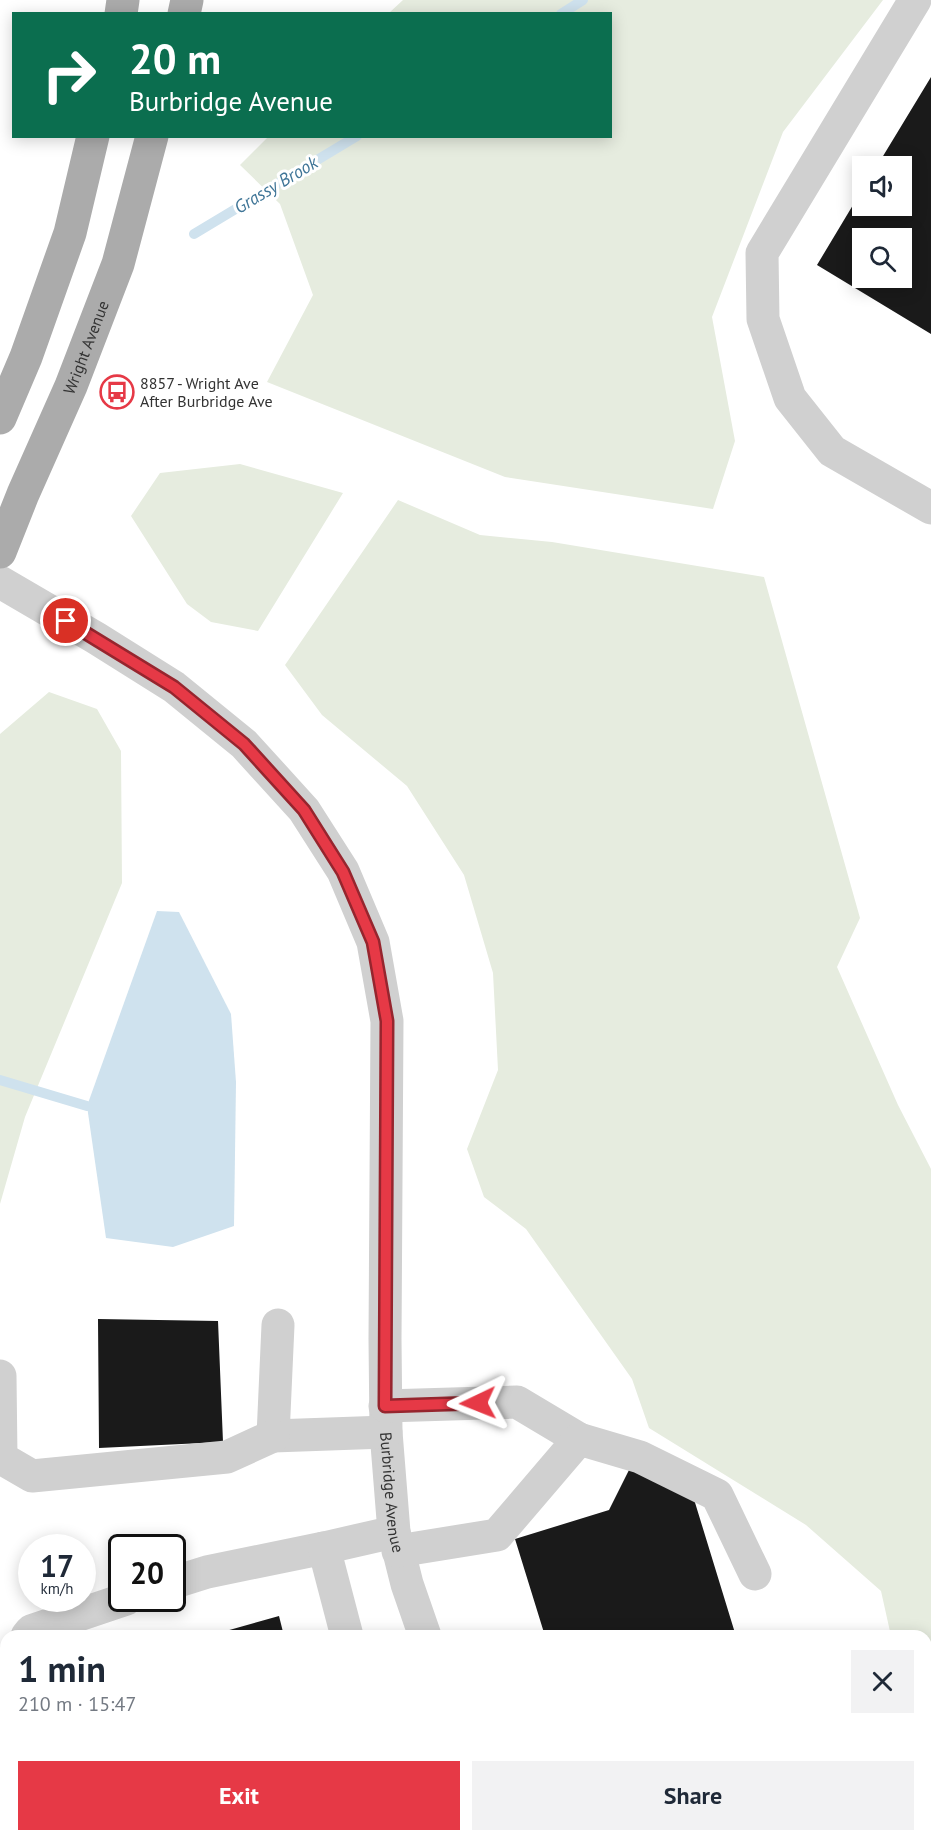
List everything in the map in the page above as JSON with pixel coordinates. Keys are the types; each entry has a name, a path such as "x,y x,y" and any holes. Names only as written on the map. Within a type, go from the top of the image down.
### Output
{"main road":[{"path":"0,418 26,357 70,232 93,138"},
{"name":"Wright Avenue","path":"0,552 71,386 118,264 151,138"}],"street":[{"path":"915,0 762,253 763,319 790,398 832,451 931,508"},
{"name":"Burbridge Avenue","path":"0,582 174,687 244,744 304,810 343,872 373,942 387,1021 385,1419 396,1542 406,1584 423,1630"},
{"path":"273,1436 278,1325"},
{"path":"0,1376 1,1458 32,1476 227,1457 273,1436 517,1402 579,1439 640,1457 717,1495 755,1574"},
{"path":"186,1579 207,1572 324,1548 497,1535 579,1439"},
{"path":"324,1548 344,1630"},
{"path":"34,1630 108,1605"}],"shaded area":[{"path":"403,0 883,0 783,132 712,317 735,441 713,509 505,477 267,382 313,295 280,204 240,165 267,138 612,138 612,12 390,12"},
{"path":"240,464 343,493 258,631 211,622 187,604 131,516 160,473"},
{"path":"398,500 480,535 552,542 764,577 860,918 837,967 898,1105 931,1169 931,1630 890,1630 881,1591 806,1525 649,1428 632,1379 526,1229 484,1197 467,1149 498,1070 493,973 464,875 407,786 322,715 285,665"},
{"path":"49,692 97,709 121,751 122,883 25,1117 0,1204 0,734"}],"water":[{"path":"157,911 179,912 231,1014 236,1082 234,1226 173,1247 106,1238 87,1106"}],"building":[{"path":"931,77 931,334 855,288 912,288 912,228 852,228 852,286 817,265 852,207 852,216 912,216 912,156 883,156"},
{"path":"98,1319 218,1321 223,1442 99,1448"},
{"path":"631,1466 693,1496 734,1630 543,1630 515,1539 609,1510"},
{"path":"279,1616 282,1630 229,1630"}],"waterway":[{"name":"Grassy Brook","path":"564,12 583,0"},
{"name":"Grassy Brook","path":"194,234 354,138"},
{"path":"0,1080 87,1106"}],"place":[{"name":"8857 - Wright Ave After Burbridge Ave","path":"117,392"}],"route":[{"path":"66,621 174,687 244,744 304,810 343,872 373,942 387,1021 385,1406 478,1403"}]}
